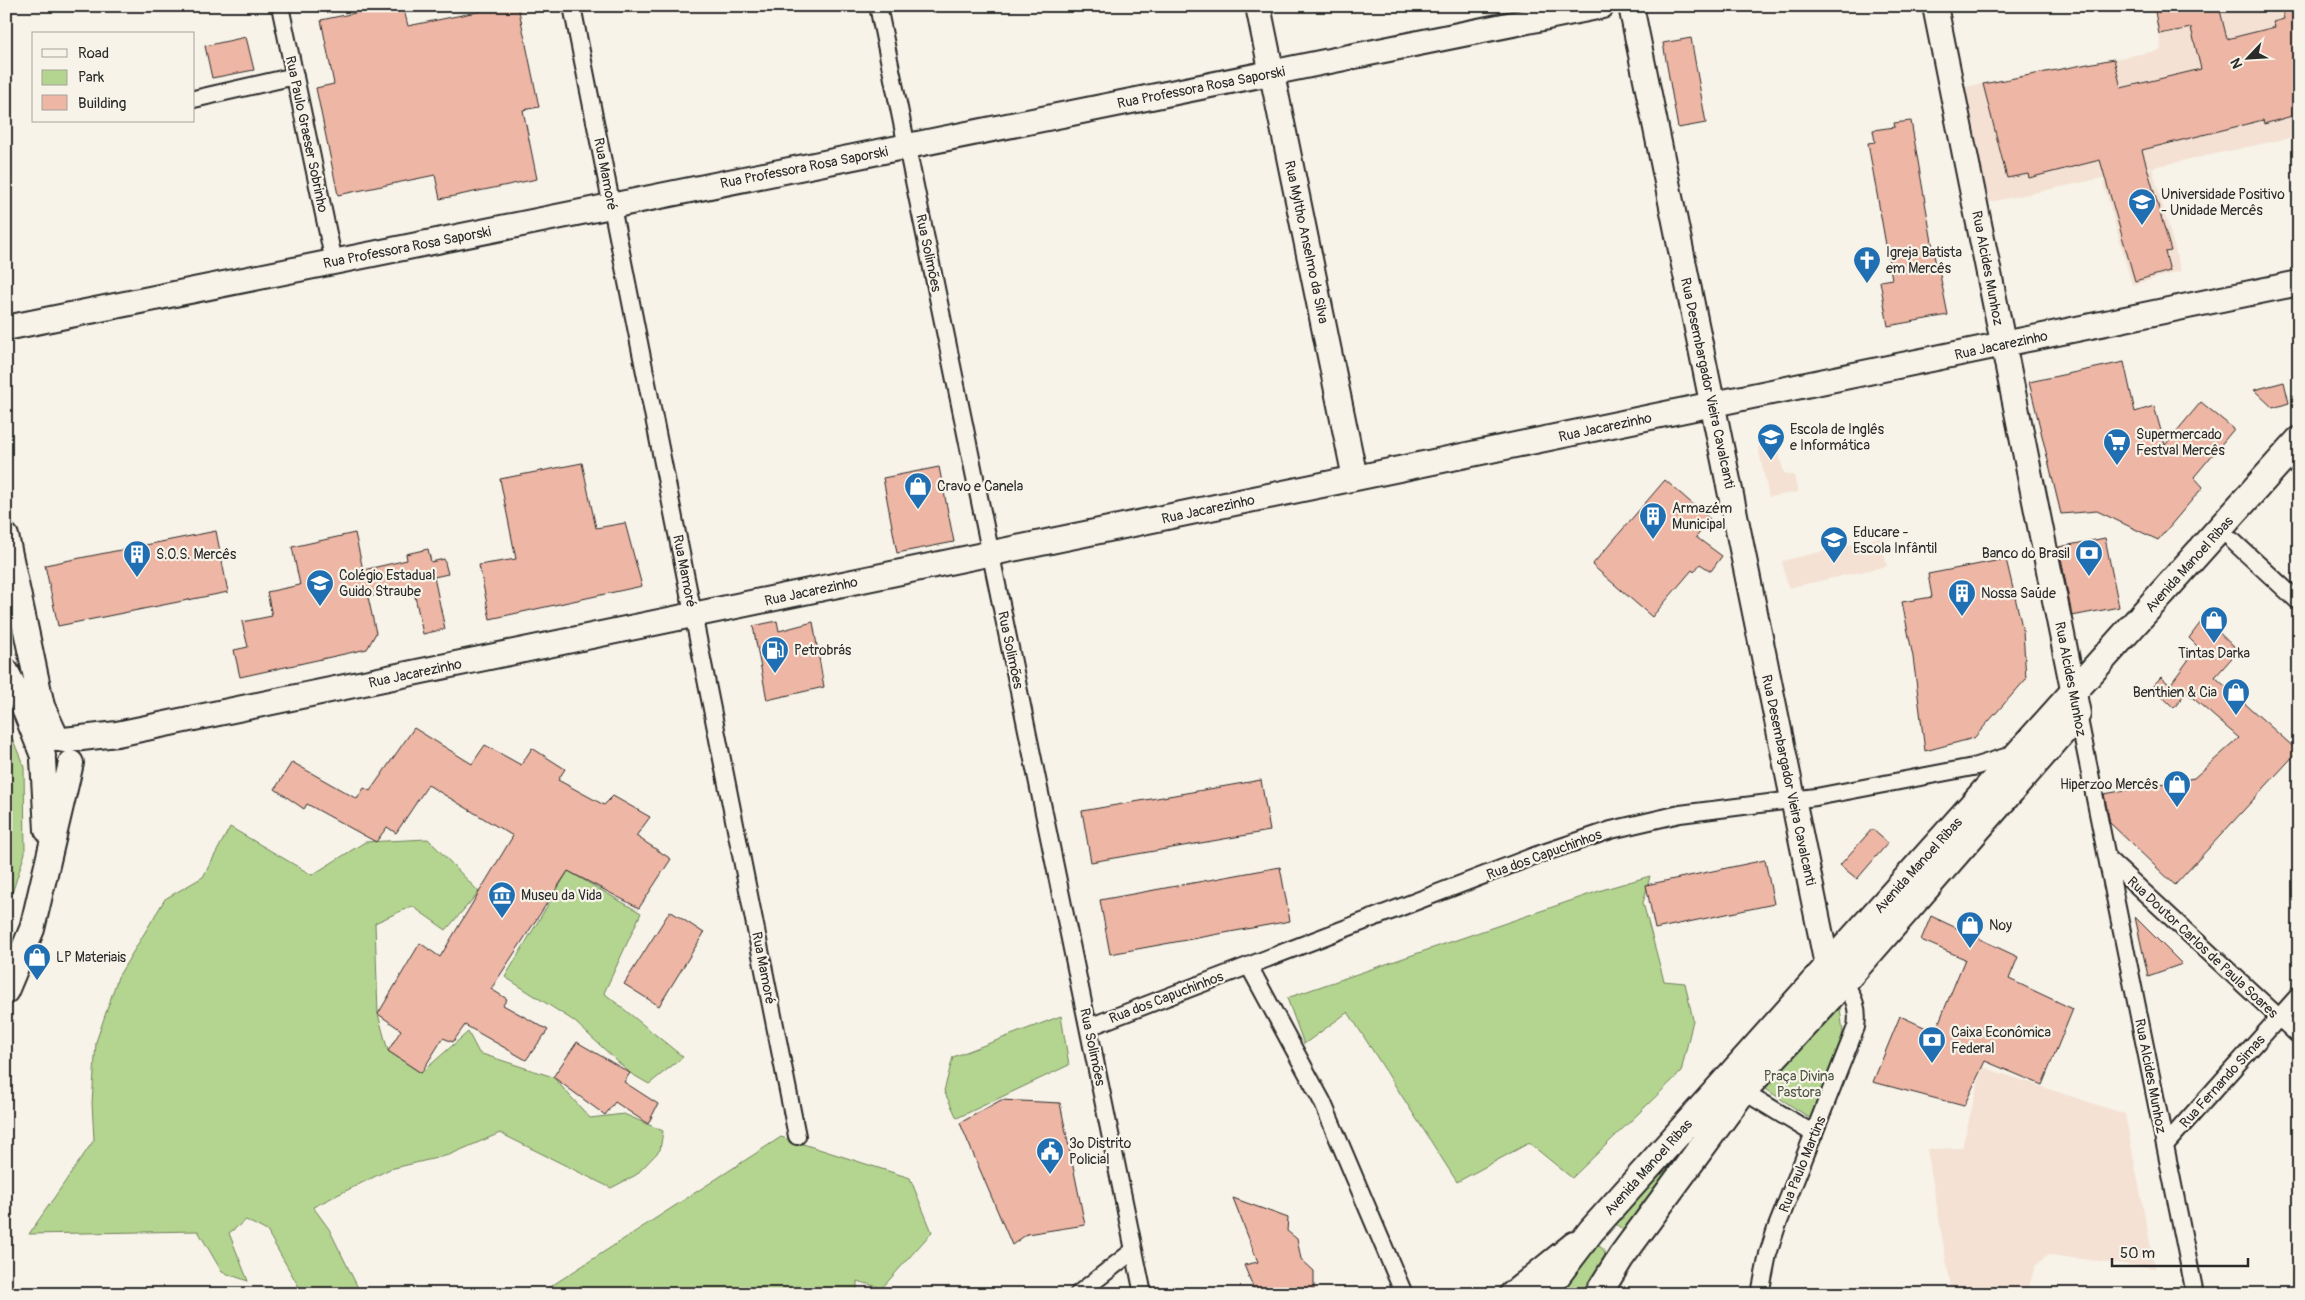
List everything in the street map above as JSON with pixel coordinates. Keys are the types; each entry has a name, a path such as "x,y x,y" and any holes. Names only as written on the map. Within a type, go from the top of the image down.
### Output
{"main road":[{"name":"Avenida Manoel Ribas","path":"1543,1294 1591,1231 1835,974 2076,703 2299,440"},
{"name":"Avenida Manoel Ribas","path":"1598,1294 1621,1257 1743,1091 1835,974 2020,752 2076,703 2233,541 2299,467"},
{"path":"1591,1231 1601,1236 1621,1257"}],"street":[{"name":"Rua Paulo Graeser Sobrinho","path":"280,6 334,262"},
{"name":"Rua Mamoré","path":"572,6 798,1136"},
{"name":"Rua Solimões","path":"878,6 1143,1294"},
{"name":"Rua Myltho Anselmo da Silva","path":"1258,6 1355,478"},
{"name":"Rua Professora Rosa Saporski","path":"6,328 1602,6"},
{"name":"Rua Desembargador Vieira Cavalcanti","path":"1631,6 1794,799 1835,974"},
{"name":"Rua Alcides Munhoz","path":"1935,6 2195,1294"},
{"path":"195,99 295,76"},
{"name":"Rua Jacarezinho","path":"59,753 117,734 2299,283"},
{"path":"6,536 40,699 59,753 48,858 32,929 6,991"},
{"path":"2233,541 2299,602"},
{"path":"6,671 20,698 59,753"},
{"name":"Rua dos Capuchinhos","path":"1088,1027 1534,856 1611,830 1680,814 1794,799 1973,768 2020,752"},
{"name":"Rua Doutor Carlos de Paula Soares","path":"2107,858 2299,1036"},
{"path":"1248,966 1322,1101 1404,1294"},
{"name":"Rua Paulo Martins","path":"1760,1294 1768,1254 1856,1027 1858,1014 1855,1000 1835,974"},
{"name":"Rua Fernando Simas","path":"2165,1145 2299,995"},
{"path":"1743,1091 1814,1134"},
{"path":"1512,1294 1591,1231"},
{"path":"1078,1294 1134,1250"}],"shaded area":[{"path":"2188,6 2299,6 2299,136 1986,203 1954,89 2161,50 2159,34 2191,28"},
{"name":"Universidade Positivo - Unidade Mercês","path":"2152,168 2181,271 2132,285 2103,182"},
{"name":"Escola de Inglês e Informática","path":"1777,445 1784,473 1794,476 1798,492 1769,497 1758,447"},
{"name":"Educare - Escola Infântil","path":"1881,537 1887,566 1788,588 1782,561"},
{"path":"1982,1067 2125,1114 2155,1268 2048,1255 2035,1266 2027,1294 1952,1294 1927,1149 1962,1148"}],"green space":[{"path":"6,723 24,767 25,853 6,912"},
{"path":"230,827 312,875 365,842 428,839 479,892 446,930 412,906 375,923 378,1014 388,1051 421,1073 468,1032 479,1053 553,1077 590,1118 624,1114 663,1131 660,1150 636,1175 611,1188 500,1133 449,1155 390,1169 313,1207 329,1229 361,1294 303,1294 267,1231 246,1220 229,1233 248,1281 222,1272 198,1231 29,1234 94,1140 92,1103 96,1042 118,977 165,899 203,877"},
{"path":"568,871 641,913 604,993 683,1057 649,1084 630,1073 574,1021 505,977"},
{"path":"1650,876 1643,903 1664,981 1685,983 1693,1020 1681,1072 1572,1178 1529,1143 1457,1182 1348,1012 1304,1044 1287,998 1605,889"},
{"name":"Praça Divina Pastora","path":"1840,1008 1843,1032 1841,1040 1810,1118 1764,1088"},
{"path":"1061,1016 1069,1065 957,1118 944,1091 953,1057"},
{"path":"1794,1022 1623,1230 1612,1221"},
{"path":"781,1137 910,1178 932,1232 882,1288 857,1281 857,1294 539,1294"},
{"path":"1597,1244 1603,1249 1606,1257 1585,1294 1565,1294 1563,1283"}],"building":[{"path":"389,6 403,6 408,26 506,6 518,6 539,107 523,110 537,179 440,199 435,175 338,195 316,88 334,84 321,20"},
{"path":"2154,6 2219,6 2227,39 2275,27 2273,22 2284,19 2281,6 2299,6 2299,69 2295,70 2299,84 2299,114 2264,124 2263,120 2142,150 2171,251 2165,252 2170,271 2135,281 2100,160 2029,178 2028,174 2007,178 1983,84 2114,59 2121,88 2201,69 2191,28 2159,34"},
{"path":"246,37 254,70 212,78 205,46"},
{"path":"1691,38 1706,123 1678,128 1663,43"},
{"path":"1911,121 1937,271 1939,270 1948,315 1888,326 1880,281 1892,279 1868,143 1875,142 1873,130 1895,127 1894,123"},
{"name":"Supermercado Festval Mercês","path":"2124,362 2135,412 2154,406 2165,445 2201,402 2234,429 2194,477 2203,487 2158,540 2097,511 2061,514 2029,382"},
{"path":"2284,382 2289,403 2273,408 2254,390"},
{"path":"582,463 596,528 625,523 642,586 490,619 479,565 516,559 500,479"},
{"name":"Cravo e Canela","path":"939,467 954,542 897,553 883,478"},
{"name":"Armazém Municipal","path":"1665,480 1711,520 1696,537 1722,556 1711,571 1700,564 1694,572 1692,570 1652,617 1592,565"},
{"name":"S.O.S. Mercês","path":"216,531 228,592 58,626 45,565"},
{"name":"Colégio Estadual Guido Straube","path":"355,533 363,570 407,560 406,554 428,549 431,562 444,559 448,574 434,577 445,629 423,634 413,587 368,597 376,633 367,649 240,677 234,650 248,647 242,622 272,616 267,592 300,585 292,547"},
{"name":"Banco do Brasil","path":"2105,538 2119,607 2072,616 2059,547"},
{"path":"2006,559 2023,631 2026,679 1974,738 1925,751 1913,657 1902,602 1932,597 1928,574"},
{"name":"Hiperzoo Mercês","path":"2204,618 2238,651 2215,677 2298,751 2175,885 2110,823 2104,794 2194,778 2239,738 2186,692 2174,708 2152,687 2161,677 2170,685 2198,647 2189,638"},
{"name":"Petrobrás","path":"777,621 779,631 813,622 824,687 767,700 753,626"},
{"path":"414,728 472,764 485,745 521,765 532,748 565,769 558,780 604,805 613,796 650,817 636,836 671,859 639,908 568,871 491,989 507,999 503,1005 548,1030 526,1060 465,1025 453,1042 443,1038 421,1073 388,1051 401,1030 378,1014 420,943 440,957 513,836 428,785 396,833 387,827 376,842 307,804 304,809 275,789 292,762 357,799 364,788 370,791"},
{"path":"1261,780 1270,831 1091,862 1082,811"},
{"path":"1872,829 1888,843 1857,879 1840,865"},
{"path":"1765,860 1774,904 1655,929 1646,885"},
{"path":"1280,867 1290,921 1110,954 1100,900"},
{"path":"670,911 704,933 659,1006 624,984"},
{"path":"1931,916 2018,957 2009,979 2073,1009 2042,1085 1985,1061 1964,1106 1873,1082 1900,1016 1935,1032 1965,959 1921,940"},
{"path":"2135,917 2182,964 2148,976"},
{"path":"577,1042 630,1073 624,1082 658,1104 648,1124 615,1102 605,1115 553,1077"},
{"name":"3º Distrito Policial","path":"1001,1100 1060,1103 1085,1225 1027,1234 1012,1245 960,1123"},
{"path":"1233,1198 1288,1218 1287,1231 1297,1239 1301,1259 1314,1271 1314,1290 1299,1294 1256,1294 1244,1265 1258,1262"}],"place":[{"name":"Universidade Positivo - Unidade Mercês","path":"2142,226"},
{"name":"Igreja Batista em Mercês","path":"1867,284"},
{"name":"Escola de Inglês e Informática","path":"1771,461"},
{"name":"Supermercado Festval Mercês","path":"2117,466"},
{"name":"Cravo e Canela","path":"918,510"},
{"name":"Armazém Municipal","path":"1653,540"},
{"name":"Educare - Escola Infântil","path":"1834,564"},
{"name":"Banco do Brasil","path":"2089,577"},
{"name":"S.O.S. Mercês","path":"137,578"},
{"name":"Colégio Estadual Guido Straube","path":"320,607"},
{"name":"Nossa Saúde","path":"1962,617"},
{"name":"Tintas Darka","path":"2214,644"},
{"name":"Petrobrás","path":"775,674"},
{"name":"Benthien & Cia","path":"2236,716"},
{"name":"Hiperzoo Mercês","path":"2177,808"},
{"name":"Museu da Vida","path":"502,919"},
{"name":"Noy","path":"1970,949"},
{"name":"LP Materiais","path":"37,981"},
{"name":"Caixa Econômica Federal","path":"1932,1064"},
{"name":"3º Distrito Policial","path":"1050,1175"}]}
